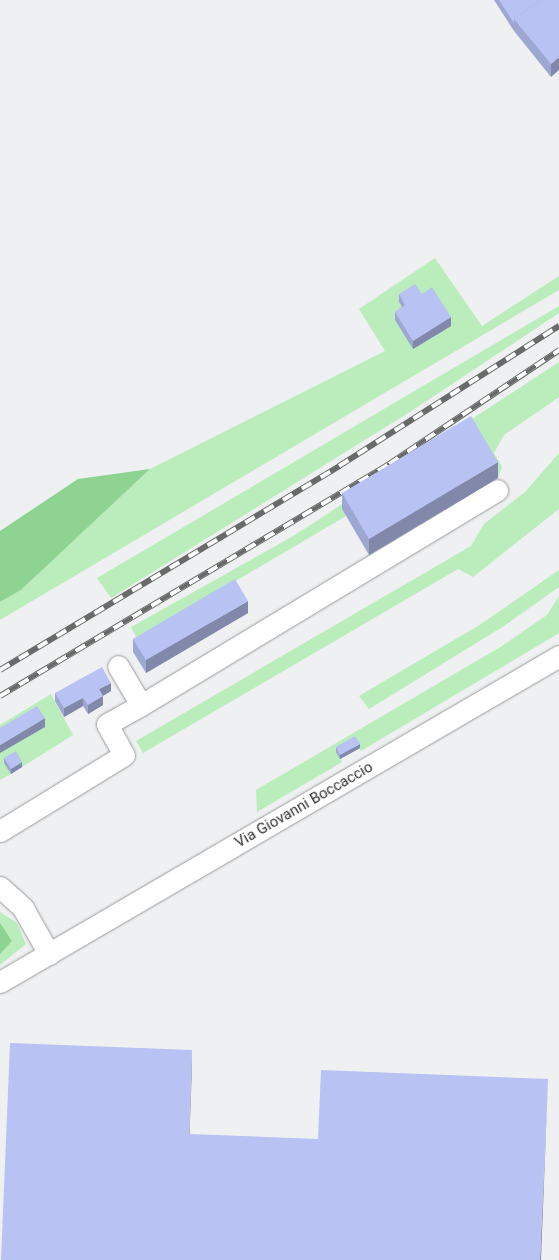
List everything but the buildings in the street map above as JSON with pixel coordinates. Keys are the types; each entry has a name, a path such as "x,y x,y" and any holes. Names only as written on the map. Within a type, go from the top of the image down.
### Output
{"street":[{"path":"0,831 124,754 107,724 497,490"},
{"name":"Via Giovanni Boccaccio","path":"0,982 559,656"},
{"path":"118,666 141,705"},
{"path":"0,887 23,908 50,954"}],"green space":[{"path":"435,258 482,326 559,276 559,290 0,620 0,602 21,590 150,469 385,351 359,309"},
{"path":"559,306 559,313 413,410 111,598 97,578"},
{"path":"559,362 559,397 504,435 494,453 502,467 498,478 342,508 346,516 137,639 131,627 295,535"},
{"path":"559,453 559,509 473,577 458,569 143,753 136,741 471,546 484,524 525,492"},
{"path":"150,469 21,590 0,602 0,531 78,479"},
{"path":"559,570 559,587 504,626 369,709 359,696 481,624"},
{"path":"559,596 559,633 361,751 355,741 337,751 342,762 257,812 256,790 502,646 547,615"},
{"path":"51,694 73,735 22,767 5,762 11,774 0,780 0,725"},
{"path":"0,912 17,923 26,944 0,965"},
{"path":"0,923 12,941 0,954"}],"railway":[{"path":"0,670 339,466 559,326"},
{"path":"0,696 389,464 559,350"}]}
